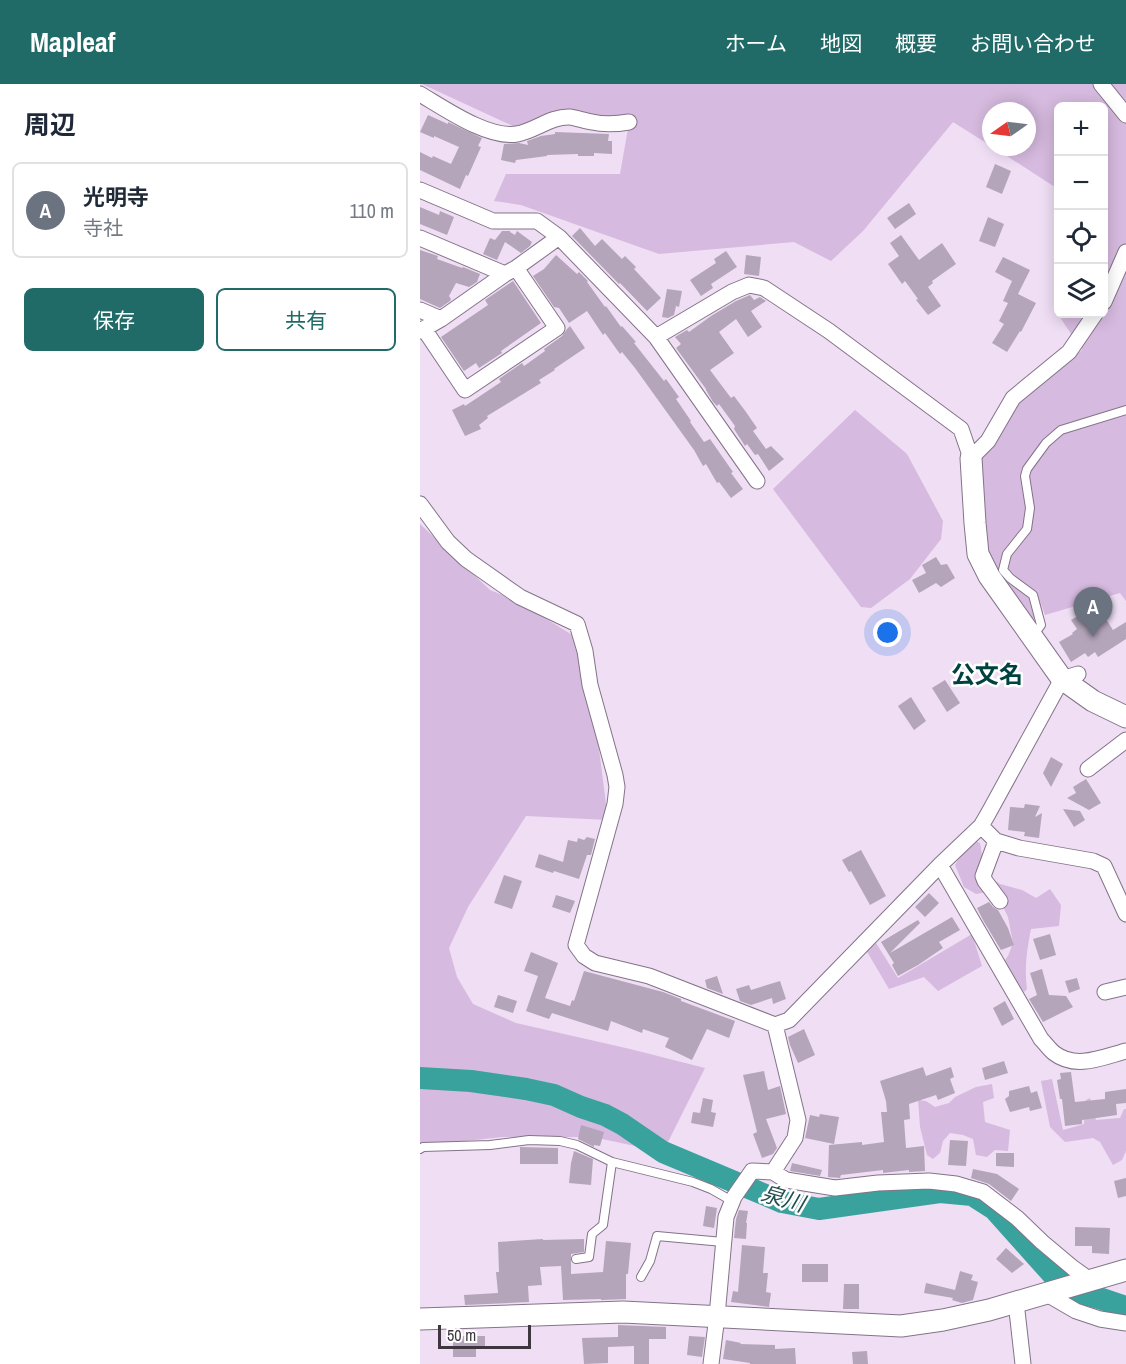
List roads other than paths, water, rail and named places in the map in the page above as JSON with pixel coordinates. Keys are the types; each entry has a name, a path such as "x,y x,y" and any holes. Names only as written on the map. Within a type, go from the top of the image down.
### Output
{"street":[{"path":"1101,84 1126,115"},
{"path":"420,94 463,121 502,135 518,134 546,122 568,117 604,124 629,122"},
{"path":"420,190 493,221 537,221 559,237 656,337 757,482"},
{"path":"420,238 510,271 557,328 465,390 422,330 441,319 510,271 559,237"},
{"path":"1108,293 1126,252"},
{"path":"656,337 732,292 749,285 764,288 829,331 961,429 971,458 978,554 988,576 1033,638 1093,701 1126,717"},
{"path":"420,310 441,319"},
{"path":"971,458 988,441 1013,398 1069,352 1092,318"},
{"path":"420,504 448,542 466,559 520,597 577,624 590,685 617,787 615,804 576,945 580,951 595,963 649,976 776,1025 789,1020 981,826 1070,676"},
{"path":"1088,769 1126,740"},
{"path":"981,826 996,841 1019,848 1093,861 1104,866 1126,914"},
{"path":"996,841 984,876 985,881 1000,901"},
{"path":"940,865 1041,1039 1053,1052 1077,1062 1126,1051"},
{"path":"1105,992 1126,987"},
{"path":"773,1172 795,1138 798,1120 776,1025"},
{"path":"711,1364 726,1216 733,1199 752,1171 773,1172 786,1180 835,1188 929,1181 956,1184 983,1192 1017,1218 1089,1281"},
{"path":"420,1319 623,1312 901,1326 989,1310 1126,1270"},
{"path":"1048,1293 1076,1311 1100,1319 1126,1323"},
{"path":"1016,1302 1023,1364"}],"lane":[{"path":"1033,638 1041,625 1033,594 1010,578 1003,570 1007,554 1027,529 1030,508 1025,476 1027,469 1046,443 1061,430 1126,410"},
{"path":"420,1149 529,1140 560,1141 577,1145 612,1162 693,1182 733,1199"},
{"path":"576,1259 589,1257 592,1234 603,1225 612,1162"},
{"path":"641,1277 650,1261 657,1236 723,1242"}],"waterway":[{"name":"泉川","path":"420,1078 471,1081 554,1095 605,1115 663,1152 782,1202 819,1209 940,1192 972,1195 994,1209 1054,1276 1084,1294 1126,1307"}],"place":[{"name":"光明寺","path":"1093,637"}],"district":[{"name":"公文名","path":"987,675"}]}
